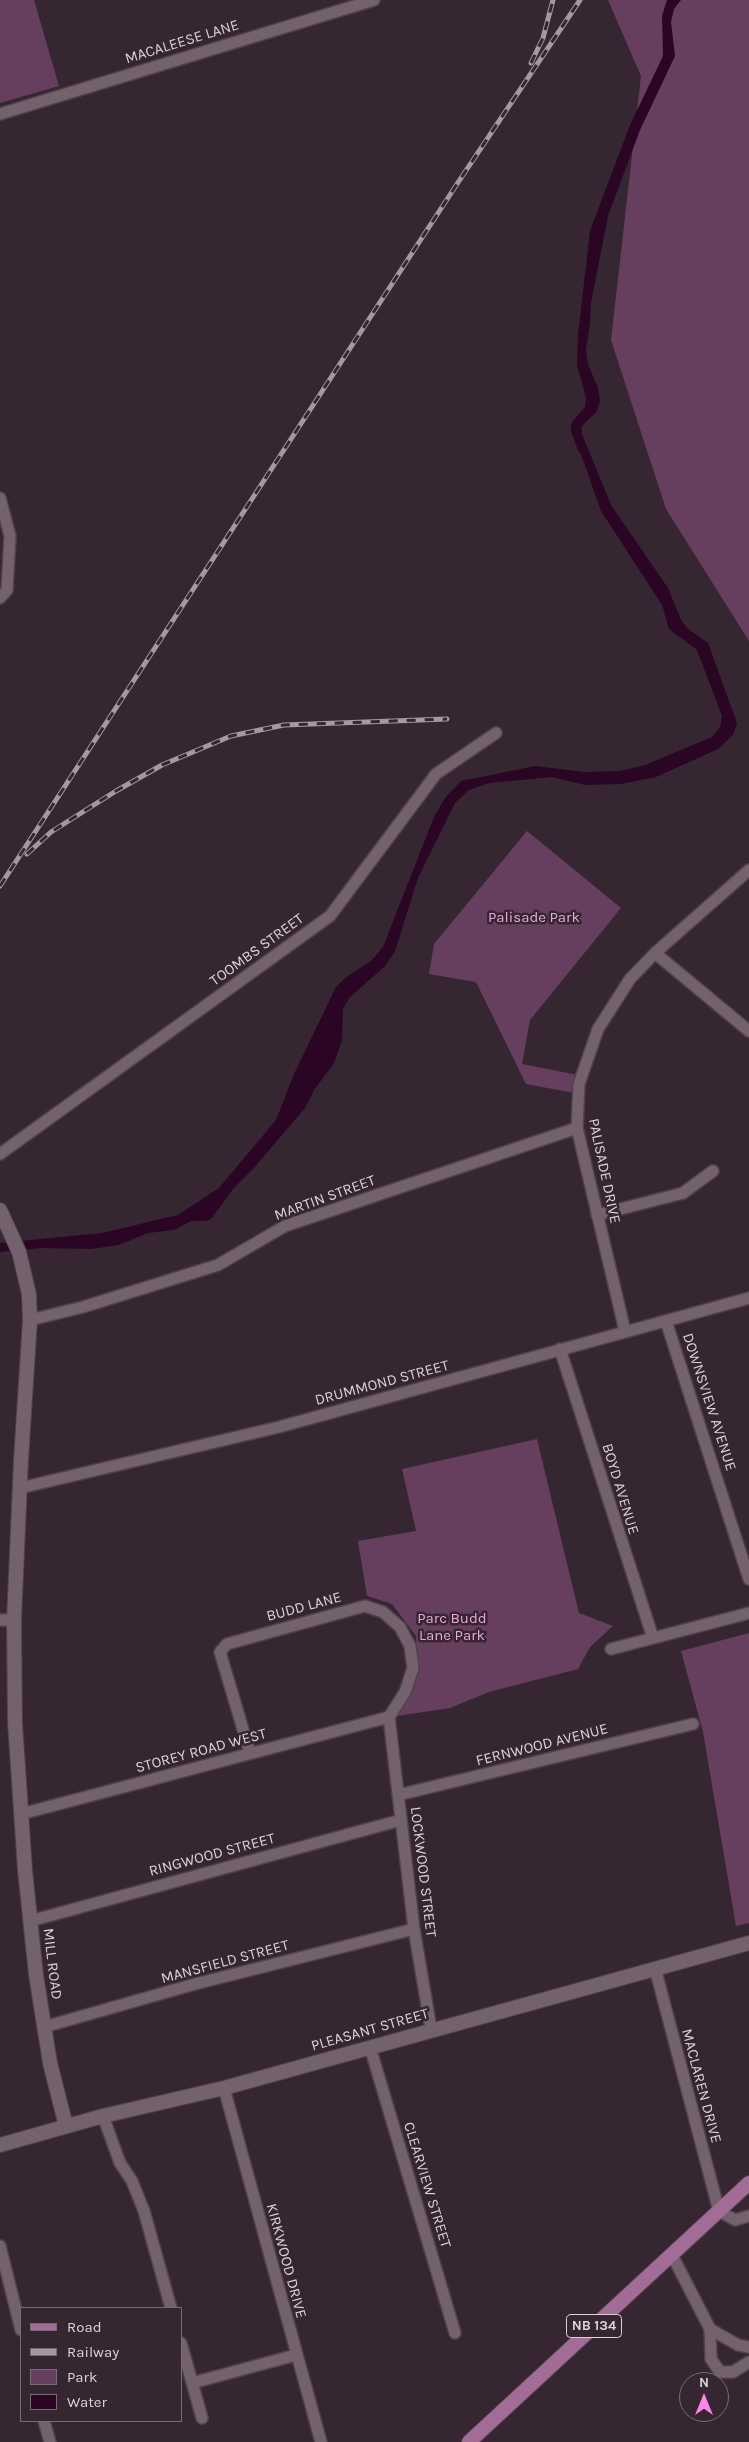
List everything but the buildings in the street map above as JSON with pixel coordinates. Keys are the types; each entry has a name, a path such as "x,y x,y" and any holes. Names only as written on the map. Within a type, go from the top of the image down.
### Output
{"main road":[{"name":"NB 134","path":"470,2442 749,2183"}],"street":[{"name":"MACALEESE LANE","path":"0,114 374,0"},
{"path":"0,498 10,536 7,590 0,598"},
{"name":"TOOMBS STREET","path":"0,1154 330,916 436,774 496,733"},
{"name":"PALISADE DRIVE","path":"625,1331 577,1128 580,1084 598,1029 630,979 655,953 749,870"},
{"path":"655,953 749,1031"},
{"name":"MARTIN STREET","path":"30,1320 83,1307 218,1265 285,1226 577,1128"},
{"path":"597,1215 683,1193 713,1170"},
{"name":"MILL ROAD","path":"0,1210 9,1226 26,1277 30,1320 14,1620 15,1722 21,1814 30,1921 44,2027 50,2063 66,2126"},
{"name":"DRUMMOND STREET","path":"20,1488 279,1427 749,1298"},
{"name":"DOWNSVIEW AVENUE","path":"666,1321 749,1580"},
{"name":"BOYD AVENUE","path":"560,1349 652,1638"},
{"name":"BUDD LANE","path":"250,1753 220,1652 227,1644 365,1606 383,1612 400,1627 410,1646 412,1668 405,1692 389,1717"},
{"path":"611,1649 749,1613"},
{"path":"0,1620 14,1620"},
{"name":"STOREY ROAD WEST","path":"21,1814 389,1717"},
{"name":"LOCKWOOD STREET","path":"389,1717 414,1929 431,2029"},
{"name":"FERNWOOD AVENUE","path":"398,1795 693,1724"},
{"name":"RINGWOOD STREET","path":"30,1921 401,1820"},
{"name":"MANSFIELD STREET","path":"44,2027 195,1984 414,1929"},
{"name":"PLEASANT STREET","path":"0,2145 103,2116 224,2088 431,2029 749,1943"},
{"name":"MACLAREN DRIVE","path":"655,1968 719,2210"},
{"name":"CLEARVIEW STREET","path":"370,2047 455,2333"},
{"name":"KIRKWOOD DRIVE","path":"224,2088 321,2442"},
{"path":"103,2116 120,2163 132,2181 144,2211 171,2307"},
{"path":"719,2210 735,2220 749,2216"},
{"path":"0,2246 20,2326"},
{"path":"672,2256 710,2328 711,2359 720,2372 733,2372 749,2362"},
{"path":"710,2328 738,2345 749,2347"},
{"path":"182,2347 202,2418"},
{"path":"192,2383 296,2355"},
{"path":"44,2422 50,2442"}],"green space":[{"path":"0,0 34,0 59,86 0,103"},
{"path":"608,0 749,0 749,641 666,509 611,340 641,76"},
{"name":"Palisade Park","path":"527,831 621,908 530,1020 522,1064 578,1075 574,1093 526,1084 476,982 429,974 434,944"},
{"name":"Parc Budd Lane Park","path":"537,1439 579,1613 613,1626 590,1647 578,1669 489,1692 450,1708 397,1716 418,1671 416,1636 392,1604 367,1596 358,1541 416,1531 402,1469"},
{"path":"749,1633 749,1923 736,1926 703,1732 681,1651"}],"water":[{"path":"667,0 681,0 674,9 671,22 675,56 640,130 608,216 591,303 586,350 588,364 598,388 600,401 597,411 582,426 582,434 611,505 668,588 681,620 687,628 708,643 737,723 733,735 718,749 656,777 621,784 585,785 553,777 489,783 469,790 455,803 418,878 395,951 385,966 349,998 343,1009 342,1040 334,1063 314,1090 305,1108 253,1169 233,1189 212,1218 207,1221 191,1221 174,1230 148,1233 119,1245 91,1249 42,1248 0,1252 0,1243 102,1233 178,1215 219,1188 276,1120 294,1074 336,987 345,978 371,961 383,947 434,817 445,798 461,781 535,766 585,772 620,771 645,765 712,737 720,727 722,716 697,650 669,629 662,605 601,511 571,426 572,422 585,407 586,398 577,365 578,335 590,231 630,125 663,56 662,16"}],"waterway":[{"path":"574,427 572,430 580,451"}],"railway":[{"path":"531,63 543,38 553,0"},
{"path":"0,886 457,184 580,0"},
{"path":"27,854 51,832 116,791 162,765 231,736 284,725 447,719"}]}
